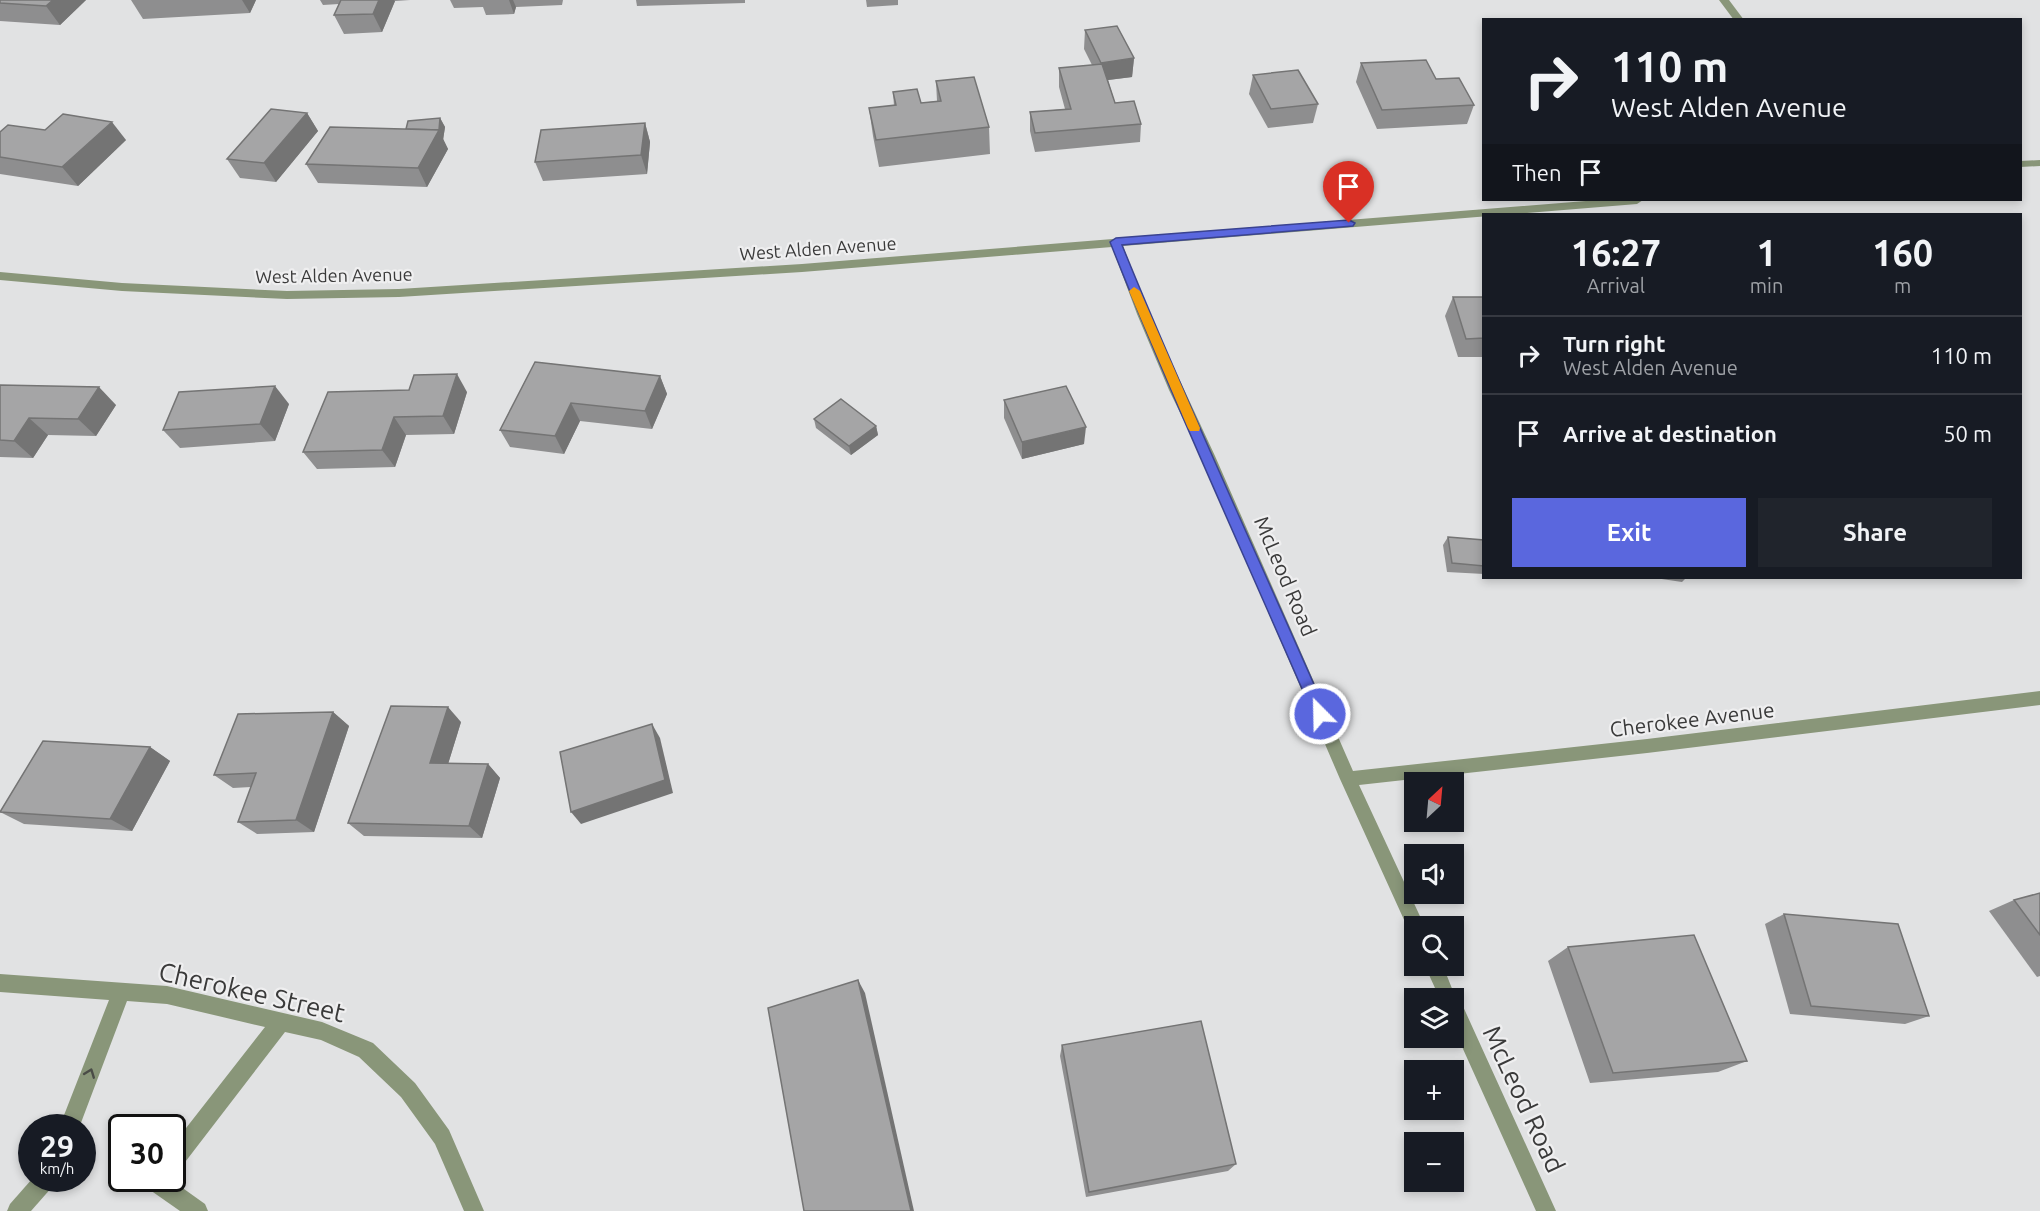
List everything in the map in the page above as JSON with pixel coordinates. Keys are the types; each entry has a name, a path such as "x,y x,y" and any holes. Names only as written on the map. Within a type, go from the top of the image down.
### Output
{"street":[{"path":"1724,0 1738,18"},
{"path":"2022,164 2040,163"},
{"name":"West Alden Avenue","path":"0,276 122,287 287,295 399,293 802,268 1625,201"},
{"name":"McLeod Road","path":"1116,242 1166,368 1208,456 1348,779 1411,916"},
{"name":"Cherokee Avenue","path":"1348,779 1647,746 2040,698"},
{"name":"Cherokee Street","path":"0,982 166,995 322,1031 366,1050 408,1090 442,1137 474,1211"},
{"path":"74,1114 121,992"},
{"path":"186,1145 282,1021"},
{"name":"McLeod Road","path":"1464,1031 1546,1211"},
{"path":"17,1211 34,1192"},
{"path":"170,1192 198,1211"}],"building":[{"path":"0,0 53,0 46,6 0,3"},
{"path":"341,0 379,0 373,14 334,15"},
{"path":"1117,26 1134,58 1101,63 1085,30"},
{"path":"1426,60 1436,79 1459,78 1474,105 1382,110 1361,63"},
{"path":"1102,64 1115,103 1134,101 1141,124 1035,133 1030,112 1071,109 1059,68"},
{"path":"1298,70 1318,104 1271,109 1253,75"},
{"path":"974,77 989,127 876,140 869,108 896,105 893,92 917,89 921,103 941,101 936,81"},
{"path":"271,109 307,113 264,163 227,159"},
{"path":"63,114 112,122 62,167 0,157 0,132 8,125 45,130"},
{"path":"440,118 439,130 406,129 408,121"},
{"path":"645,123 641,155 535,162 541,130"},
{"path":"330,127 439,130 418,168 306,164"},
{"path":"1453,297 1482,297 1482,338 1466,339"},
{"path":"535,362 660,376 645,411 571,403 555,436 500,430"},
{"path":"457,374 443,416 394,417 382,450 303,452 328,392 409,390 414,375"},
{"path":"0,385 99,387 78,419 29,418 14,441 0,440"},
{"path":"275,386 260,424 163,430 179,392"},
{"path":"1066,386 1086,427 1022,442 1004,400"},
{"path":"841,399 876,426 849,446 814,419"},
{"path":"1448,537 1482,540 1482,566 1452,563"},
{"path":"391,706 448,707 430,763 488,764 469,826 348,823"},
{"path":"333,712 296,820 238,822 256,773 214,775 238,714"},
{"path":"652,724 665,780 571,812 560,752"},
{"path":"43,741 150,747 110,819 0,812"},
{"path":"2040,893 2040,935 2014,900"},
{"path":"1784,914 1898,924 1929,1016 1811,1006"},
{"path":"1694,935 1747,1061 1613,1073 1568,947"},
{"path":"858,980 911,1211 804,1211 768,1008"},
{"path":"1201,1021 1236,1164 1089,1192 1062,1045"}],"slow traffic":[{"path":"1134,291 1194,428"}],"route":[{"path":"1320,714 1208,456 1167,371 1116,242 1349,223"}]}
